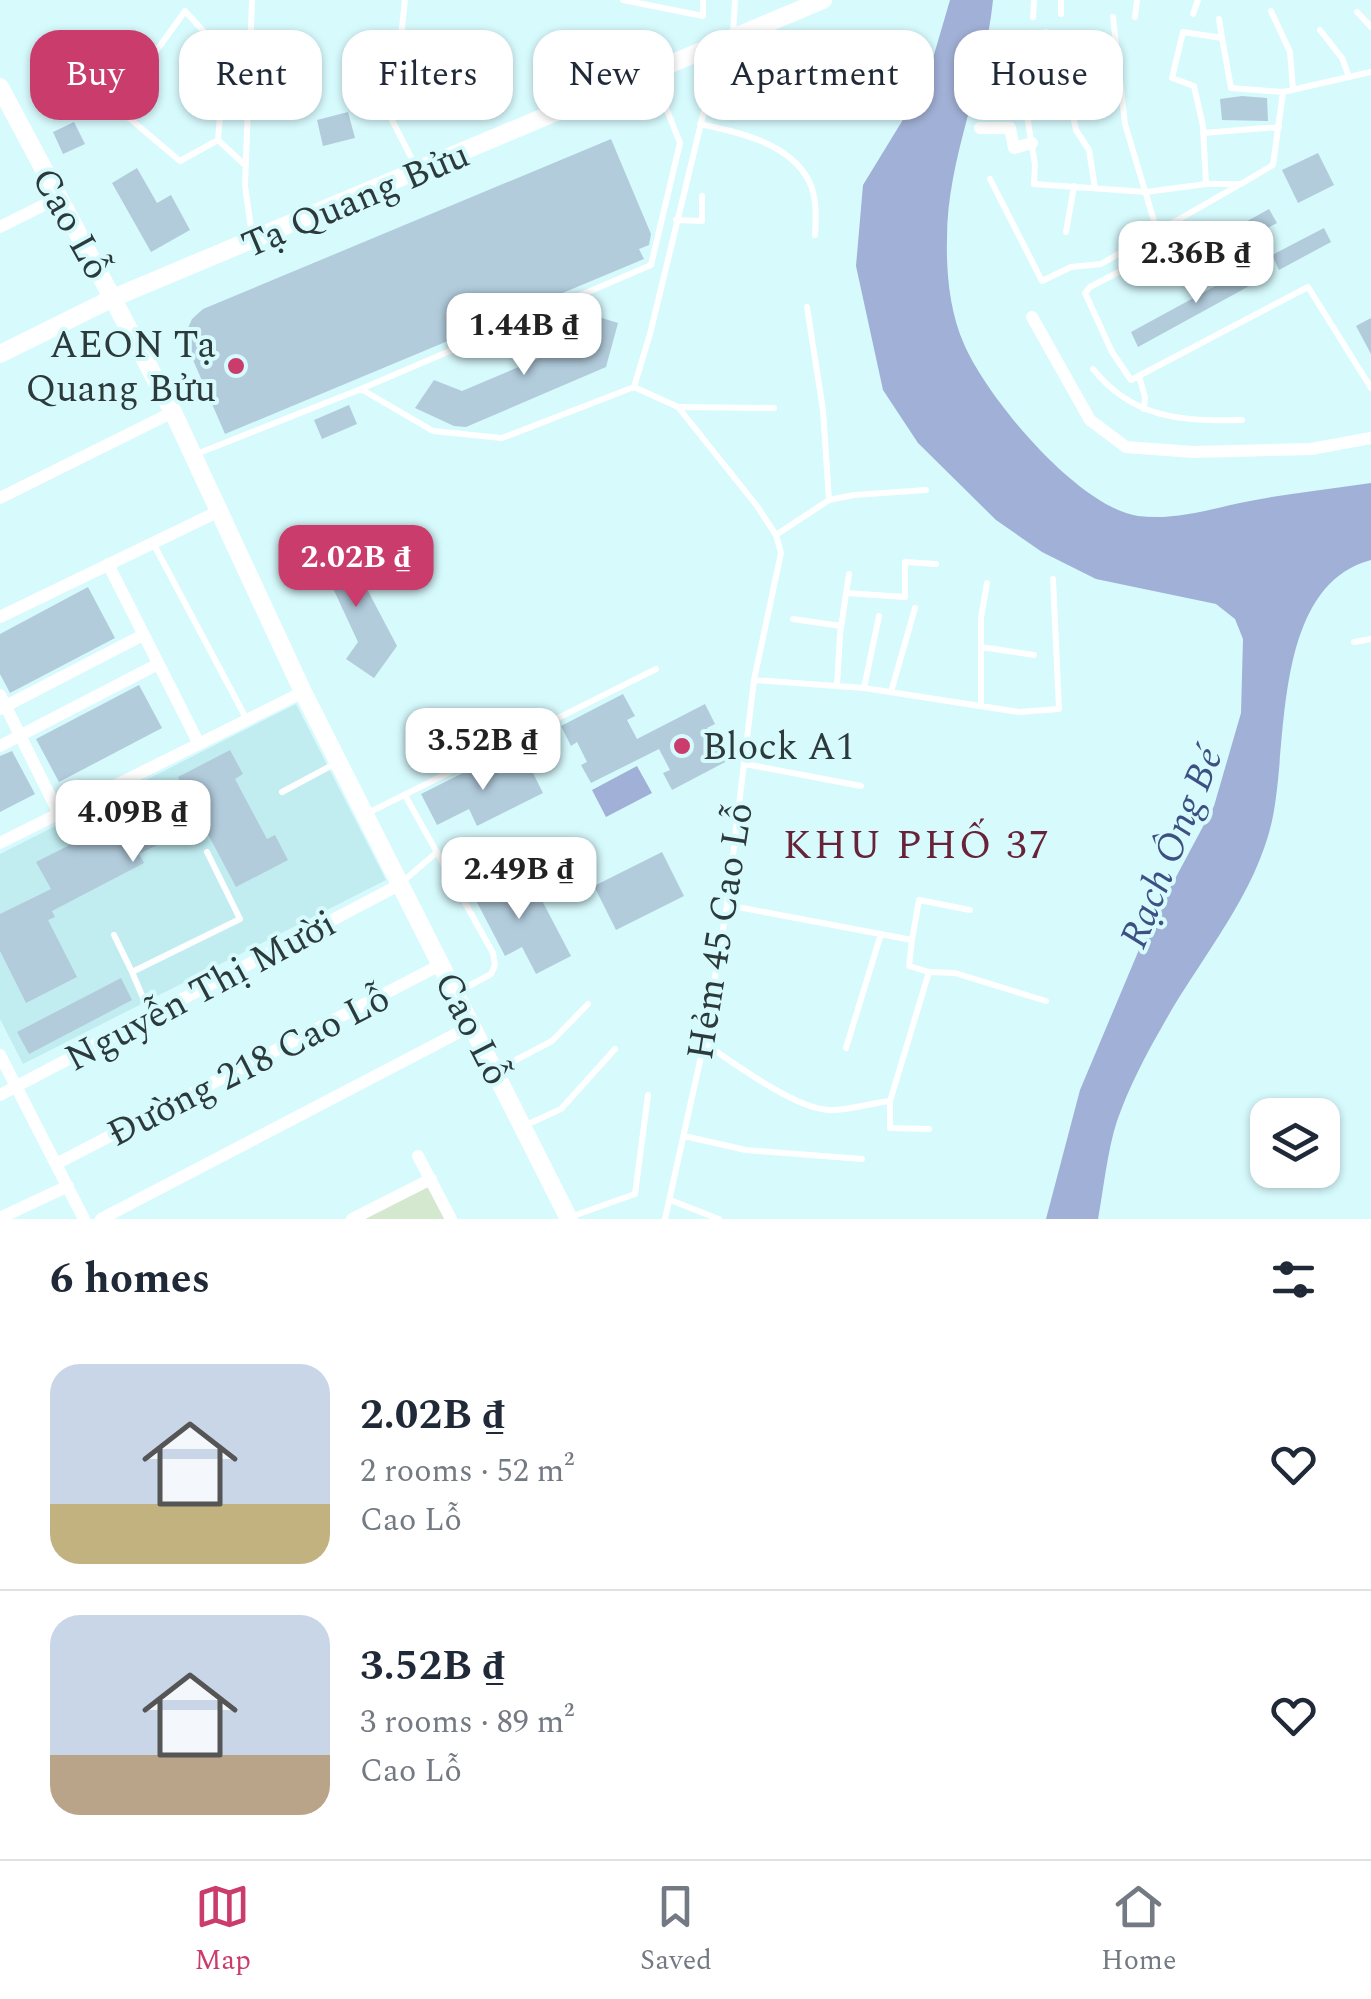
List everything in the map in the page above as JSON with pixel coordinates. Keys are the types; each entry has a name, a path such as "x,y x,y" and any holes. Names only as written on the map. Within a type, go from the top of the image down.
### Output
{"street":[{"name":"Tạ Quang Bửu","path":"756,30 823,0"},
{"name":"Cao Lỗ","path":"0,87 5,109 174,412 217,512 304,692 567,1218"},
{"name":"Tạ Quang Bửu","path":"0,354 113,298 543,120"},
{"path":"980,128 1010,128 1014,148 1032,143"},
{"path":"0,227 58,198"},
{"path":"1032,317 1090,420 1126,448 1192,452 1311,449 1371,438"},
{"path":"0,498 174,412"},
{"path":"0,617 217,512"},
{"path":"108,564 198,744"},
{"path":"58,812 2,703 143,635"},
{"path":"0,746 158,664"},
{"path":"0,843 304,692"},
{"name":"Nguyễn Thị Mười","path":"0,1095 400,885"},
{"name":"Đường 218 Cao Lỗ","path":"56,1164 440,966"},
{"path":"101,1219 471,1026"},
{"path":"0,1055 84,1219"},
{"path":"418,1156 451,1219"},
{"path":"352,1219 431,1178"},
{"path":"0,1218 68,1186"}],"lane":[{"path":"252,0 246,166 254,242"},
{"path":"404,0 392,120 419,172"},
{"path":"623,0 703,16 703,0"},
{"path":"734,30 735,0"},
{"path":"1033,17 1034,0"},
{"path":"1061,0 1061,14"},
{"path":"1135,17 1136,0"},
{"path":"1194,14 1198,0"},
{"path":"186,11 224,55 218,140 180,160 116,107 186,11"},
{"path":"1271,11 1290,52 1293,90"},
{"path":"1357,12 1371,27"},
{"path":"1113,16 1114,30"},
{"path":"1218,19 1231,88 1284,92 1371,72"},
{"path":"1320,30 1342,58 1349,77"},
{"path":"1206,184 1203,133 1194,86 1172,78 1182,32 1222,38"},
{"path":"990,179 1042,281 1070,267 1101,264 1273,165 1284,92"},
{"path":"1123,109 1157,232"},
{"path":"192,456 361,389 651,265 680,144 670,120"},
{"path":"634,386 701,120"},
{"path":"1028,120 1034,184 1146,192 1240,184"},
{"path":"1074,120 1088,150 1095,188"},
{"path":"700,124 750,137 793,162 808,178 814,195 816,235"},
{"path":"1203,133 1278,127"},
{"path":"218,140 246,166"},
{"path":"1066,232 1074,186"},
{"path":"676,220 702,221 702,196"},
{"path":"1195,232 1090,286 1086,293 1112,352 1131,380 1308,286 1371,388"},
{"path":"807,307 823,410 830,500"},
{"path":"1093,368 1118,396 1144,409 1182,418 1242,420"},
{"path":"1139,376 1144,409"},
{"path":"361,389 434,431 502,438 634,386 678,407 774,408"},
{"path":"678,407 738,480 776,536 830,500 926,490"},
{"name":"Hẻm 45 Cao Lỗ","path":"666,1219 704,1042 727,905 754,680 781,553 776,536"},
{"path":"152,542 246,720"},
{"path":"846,592 905,597 905,562 936,564"},
{"path":"838,686 841,626 850,574"},
{"path":"754,680 864,688 1020,712 1058,708 1053,579"},
{"path":"982,706 981,618 987,583"},
{"path":"891,692 914,608"},
{"path":"864,688 879,616"},
{"path":"793,619 841,626"},
{"path":"1354,642 1371,638"},
{"path":"981,647 1034,655"},
{"path":"365,814 656,669"},
{"path":"282,792 339,762"},
{"path":"746,764 862,786"},
{"path":"406,796 493,953 495,964 491,974 455,994"},
{"path":"132,972 240,919 208,852"},
{"path":"400,885 437,852"},
{"path":"970,910 920,900 908,966 955,973 1046,1001"},
{"path":"727,905 912,940"},
{"path":"846,1048 880,934"},
{"path":"114,935 151,1016"},
{"path":"929,972 890,1100 890,1128 929,1129"},
{"path":"494,1072 552,1041 588,1004"},
{"path":"704,1042 747,1072 808,1106 838,1110 890,1100"},
{"path":"522,1126 561,1109 616,1049"},
{"path":"567,1218 635,1194 648,1095"},
{"path":"684,1136 746,1150 862,1159"},
{"path":"670,1200 719,1219"}],"shaded area":[{"path":"950,0 993,0 989,30 954,30 954,120 966,120 953,178 947,265 955,319 964,344 992,392 1037,447 1089,493 1138,516 1180,515 1371,483 1371,560 1339,575 1316,601 1301,633 1291,670 1273,816 1265,844 1241,898 1132,1084 1114,1133 1098,1219 1046,1219 1080,1090 1146,933 1214,806 1241,713 1243,639 1235,619 1216,604 1096,579 1042,552 996,520 918,443 883,390 856,266 863,185 903,120 934,120 934,55"},
{"path":"296,704 386,880 23,1064 0,1019 0,854"},
{"path":"637,766 652,793 606,817 592,790"}],"green space":[{"path":"428,1185 447,1219 363,1219"}],"building":[{"path":"1267,98 1268,121 1222,120 1220,99"},
{"path":"342,114 342,120 350,120 355,138 323,146 317,120"},
{"path":"74,122 85,144 63,154 53,132"},
{"path":"611,139 651,234 649,245 639,249 644,259 225,434 187,346 187,330 203,309"},
{"path":"1318,153 1334,185 1298,203 1282,170"},
{"path":"137,168 157,203 171,195 190,230 151,252 112,183"},
{"path":"1269,209 1277,223 1224,252 1217,238"},
{"path":"1324,228 1331,242 1279,270 1272,255"},
{"path":"1254,265 1262,279 1138,347 1131,332"},
{"path":"586,313 618,323 606,367 466,427 454,426 415,408 434,380 462,391 573,344"},
{"path":"1371,318 1371,354 1356,326"},
{"path":"349,405 357,424 322,439 314,420"},
{"path":"311,553 348,553 397,646 374,678 346,659 358,642 331,584 311,584"},
{"path":"88,587 115,638 10,693 0,674 0,634"},
{"path":"139,685 162,728 59,782 36,739"},
{"path":"623,694 635,716 627,720 637,739 705,704 715,724 707,728 718,747 724,744 731,759 672,790 663,773 670,770 659,749 591,783 581,765 587,762 577,742 571,746 561,726"},
{"path":"230,750 243,774 235,779 267,839 275,835 288,860 236,887 202,823 139,854 144,863 52,911 55,917 48,920 77,977 26,1003 0,951 0,914 51,889 36,862 183,788 178,777"},
{"path":"12,751 35,794 0,812 0,756"},
{"path":"493,758 500,774 527,761 543,793 477,826 469,809 437,825 421,794"},
{"path":"662,852 684,896 616,930 594,886"},
{"path":"502,868 518,900 537,891 571,956 536,974 522,947 505,956 468,885"},
{"path":"121,978 132,1000 29,1054 17,1032"}],"place":[{"name":"AEON Tạ Quang Bửu","path":"236,366"},
{"name":"Block A1","path":"682,746"}],"district":[{"name":"KHU PHỐ 37","path":"917,844"}],"water label":[{"name":"Rạch Ông Bé","path":"1170,847"}]}
